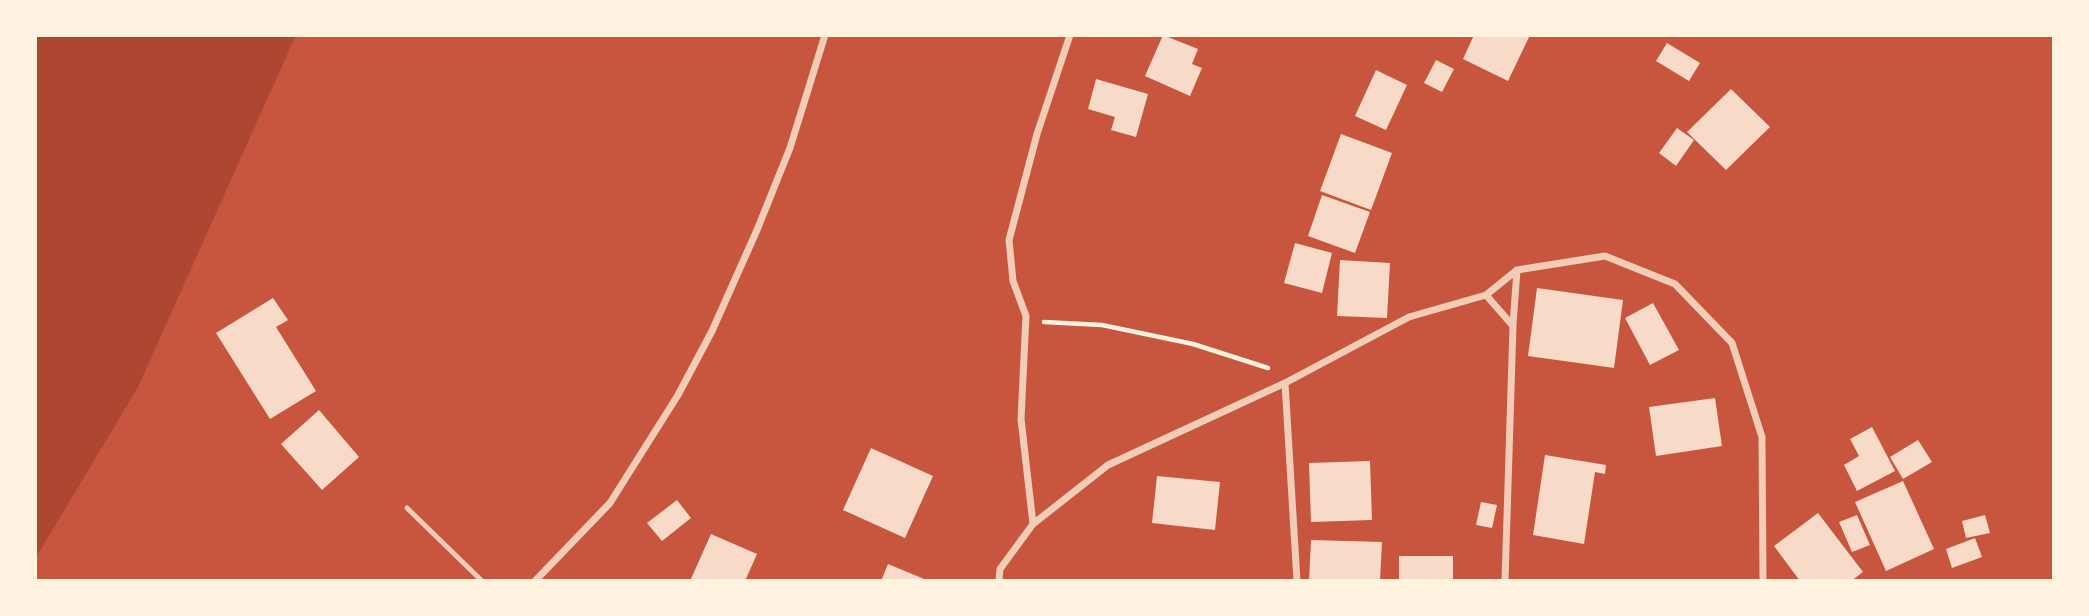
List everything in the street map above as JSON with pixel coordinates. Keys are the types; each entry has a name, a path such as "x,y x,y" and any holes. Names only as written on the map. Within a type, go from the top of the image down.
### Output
{"street":[{"path":"535,581 610,503 678,396 712,331 762,218 790,148 825,35"},
{"path":"1033,524 1021,419 1026,321 1013,281 1009,240 1037,134 1070,35"},
{"path":"999,581 1000,569 1033,524 1108,465 1285,383 1409,317 1486,295 1517,270 1605,256 1675,284 1732,343 1762,437 1763,581"},
{"path":"1505,581 1517,270"},
{"path":"1486,295 1513,326"},
{"path":"1285,383 1297,581"}],"lane":[{"path":"407,508 482,581"}],"path":[{"path":"1026,321 1102,325 1193,344 1295,377"}],"shaded area":[{"path":"35,35 296,35 138,387 35,559"}],"building":[{"path":"1163,35 1198,49 1192,64 1202,68 1190,96 1145,76"},
{"path":"1474,35 1530,35 1508,81 1463,59"},
{"path":"1667,43 1700,63 1689,81 1656,61"},
{"path":"1436,60 1454,69 1442,92 1424,83"},
{"path":"1376,70 1407,85 1386,130 1355,116"},
{"path":"1096,79 1148,94 1136,137 1111,130 1115,117 1088,109"},
{"path":"1731,89 1770,127 1726,170 1687,132"},
{"path":"1677,128 1694,140 1676,166 1659,153"},
{"path":"1341,134 1392,153 1371,210 1320,191"},
{"path":"1322,195 1370,212 1355,253 1308,236"},
{"path":"1295,243 1332,253 1322,293 1284,283"},
{"path":"1340,260 1390,263 1387,318 1337,316"},
{"path":"1537,288 1623,300 1614,368 1528,356"},
{"path":"273,298 288,320 276,327 316,391 270,419 216,333"},
{"path":"1653,303 1679,350 1650,365 1625,318"},
{"path":"1715,398 1722,446 1656,456 1649,407"},
{"path":"319,410 359,457 322,490 281,444"},
{"path":"1872,427 1895,471 1857,491 1844,465 1859,456 1850,439"},
{"path":"1918,440 1932,462 1903,479 1890,457"},
{"path":"871,448 933,476 905,538 843,510"},
{"path":"1545,455 1606,465 1605,474 1595,472 1584,544 1533,535"},
{"path":"1370,461 1372,520 1311,522 1309,463"},
{"path":"1157,476 1220,482 1215,530 1152,523"},
{"path":"1903,481 1934,549 1886,571 1855,502"},
{"path":"677,500 691,518 662,541 647,523"},
{"path":"1481,502 1497,505 1492,528 1476,525"},
{"path":"1818,513 1863,572 1851,581 1800,581 1774,546"},
{"path":"1857,515 1870,545 1852,552 1839,522"},
{"path":"1985,515 1990,533 1966,538 1962,521"},
{"path":"711,534 757,554 745,581 690,581"},
{"path":"1975,538 1982,557 1952,568 1946,549"},
{"path":"1311,540 1382,542 1380,581 1309,581"},
{"path":"1399,556 1453,556 1453,581 1399,581"},
{"path":"888,564 929,581 881,581"}]}
